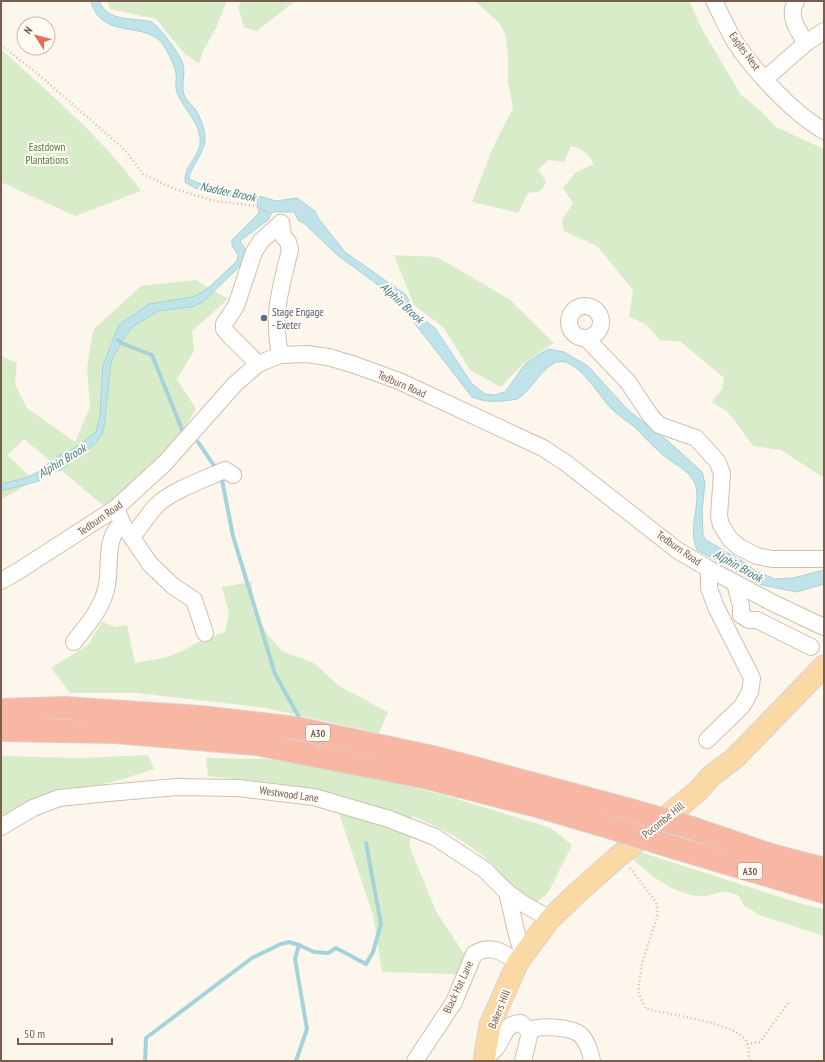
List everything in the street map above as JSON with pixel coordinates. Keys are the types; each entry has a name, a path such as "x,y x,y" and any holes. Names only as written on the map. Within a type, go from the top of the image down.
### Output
{"highway":[{"name":"A30","path":"1,710 72,709 200,717 296,728 437,758 628,809 692,828 771,856 824,869"},
{"name":"A30","path":"1,730 115,732 256,744 424,776 537,806 824,892"}],"main road":[{"name":"Pocombe Hill","path":"517,965 550,920 576,894 621,854 698,791 711,776 735,758 824,666"},
{"name":"Bakers Hill","path":"484,1060 490,1025 517,965"}],"street":[{"name":"Eagles Nest","path":"714,1 735,42 765,79 793,109 824,131"},
{"path":"796,1 793,13 794,25 806,43"},
{"path":"765,79 806,43 824,31"},
{"path":"258,364 224,329 224,324 236,306 254,252 261,241 281,223 283,236 288,242 290,250 277,307 275,333 280,356"},
{"path":"586,338 628,382 650,415 659,424 696,438 717,461 722,473 719,516 721,525 735,543 757,556 772,559 824,559"},
{"name":"Tedburn Road","path":"1,581 119,516 235,384 258,364 280,356 307,354 328,357 352,364 399,381 543,448 566,463 677,550 735,583 824,627"},
{"path":"132,536 143,525 156,505 170,496 208,477 229,473"},
{"path":"119,516 150,564 173,586 194,600 205,633"},
{"path":"74,642 96,613 105,595 111,540 119,516"},
{"path":"707,740 742,706 750,692 752,678 716,607 709,588 709,569"},
{"path":"735,583 741,606 741,615 744,618 757,620 812,647"},
{"name":"Westwood Lane","path":"1,827 33,808 59,798 177,786 238,788 314,797 382,816 435,837 485,870 507,892 535,912 550,920"},
{"path":"507,892 517,935 517,965"},
{"name":"Black Hat Lane","path":"415,1061 454,1002 474,954 480,950 493,948 517,965"},
{"path":"484,1060 497,1047 501,1038 514,1023 521,1023 530,1032"},
{"path":"523,1061 530,1032 532,1029 542,1027 558,1028 578,1033 585,1041 592,1061"}],"path":[{"path":"1,44 38,74 125,150 143,174 170,187 191,194 216,200 256,206 273,216"},
{"path":"621,854 656,902 658,914 642,963 638,991 645,1008 713,1023 738,1034 747,1044 750,1061"},
{"path":"747,1044 760,1042 788,1003"}],"green space":[{"path":"107,1 227,1 216,28 203,51 199,64 184,53 156,19 110,9"},
{"path":"242,1 295,1 257,31 244,27 238,7"},
{"path":"475,1 689,1 702,29 741,95 761,111 776,127 824,149 824,478 781,450 753,446 728,412 712,402 722,389 724,378 681,342 660,340 646,324 629,317 633,290 597,246 564,231 562,220 573,203 563,188 576,172 594,164 585,152 579,148 571,146 564,162 548,160 538,170 546,181 542,189 537,192 528,193 518,213 472,202 493,147 513,108 508,82 508,55 505,33 498,22"},
{"name":"Eastdown Plantations","path":"1,49 57,99 110,152 141,191 75,216 1,182"},
{"path":"394,255 437,257 509,299 554,343 524,363 501,387 470,370 444,328 414,305"},
{"path":"196,280 228,299 192,331 194,351 177,379 196,409 170,451 132,492 105,507 24,439 7,455 34,480 1,500 1,356 17,363 15,384 27,408 75,442 90,407 87,368 93,330 141,286"},
{"path":"252,582 252,608 267,634 282,651 314,663 339,686 388,712 379,733 266,708 137,693 70,693 51,668 88,645 102,622 116,627 127,625 135,663 167,657 184,650 200,641 225,632 229,612 222,587"},
{"path":"148,755 154,769 120,780 50,797 1,821 1,756 82,758"},
{"path":"206,758 278,759 369,776 444,795 551,828 572,845 548,893 536,903 520,893 486,859 471,847 447,832 412,816 410,848 436,911 464,954 457,974 382,972 373,915 333,795 289,785 208,776"},
{"path":"634,850 805,905 824,909 824,936 762,916 744,906 739,896 728,892 706,896 683,893 673,889 654,877 630,856"}],"water":[{"path":"91,1 99,1 103,8 115,16 152,22 170,42 178,54 184,68 183,85 185,97 199,115 205,134 204,144 200,156 189,175 189,179 206,186 259,196 276,201 297,198 315,211 318,218 345,252 406,295 416,314 435,328 472,384 485,394 495,395 505,392 526,363 548,349 564,352 588,366 628,410 668,441 702,472 705,483 702,510 703,535 706,540 747,564 755,571 775,579 793,578 824,570 824,584 797,592 762,585 697,550 693,533 697,491 689,474 666,458 636,428 613,410 593,385 578,369 570,364 562,362 554,363 544,371 517,399 490,401 472,397 402,307 385,290 336,254 304,223 299,221 294,212 272,212 268,220 240,241 247,251 245,261 203,302 191,307 158,311 132,327 121,343 111,362 104,427 102,435 96,443 61,470 52,472 39,481 1,491 1,484 26,478 38,472 60,454 66,453 96,432 100,415 103,365 119,325 149,304 193,297 206,290 237,261 238,255 232,245 232,240 259,213 257,203 202,191 185,182 187,170 199,149 200,137 194,120 177,92 174,66 169,55 160,41 149,34 120,28 102,20"}],"waterway":[{"path":"118,340 121,343 152,355 183,432"},
{"path":"198,442 217,470"},
{"path":"221,475 233,536 275,674 299,717"},
{"path":"296,1061 307,1029 295,959 299,945 314,952 328,953 336,948 366,964 373,952 381,924 366,843"},
{"path":"145,1061 146,1038 252,958 281,944 289,942 299,945"}],"place":[{"name":"Stage Engage - Exeter","path":"264,318"}],"water label":[{"name":"Nadder Brook","path":"228,192"},
{"name":"Alphin Brook","path":"402,303"},
{"name":"Alphin Brook","path":"62,461"},
{"name":"Alphin Brook","path":"738,566"}]}
